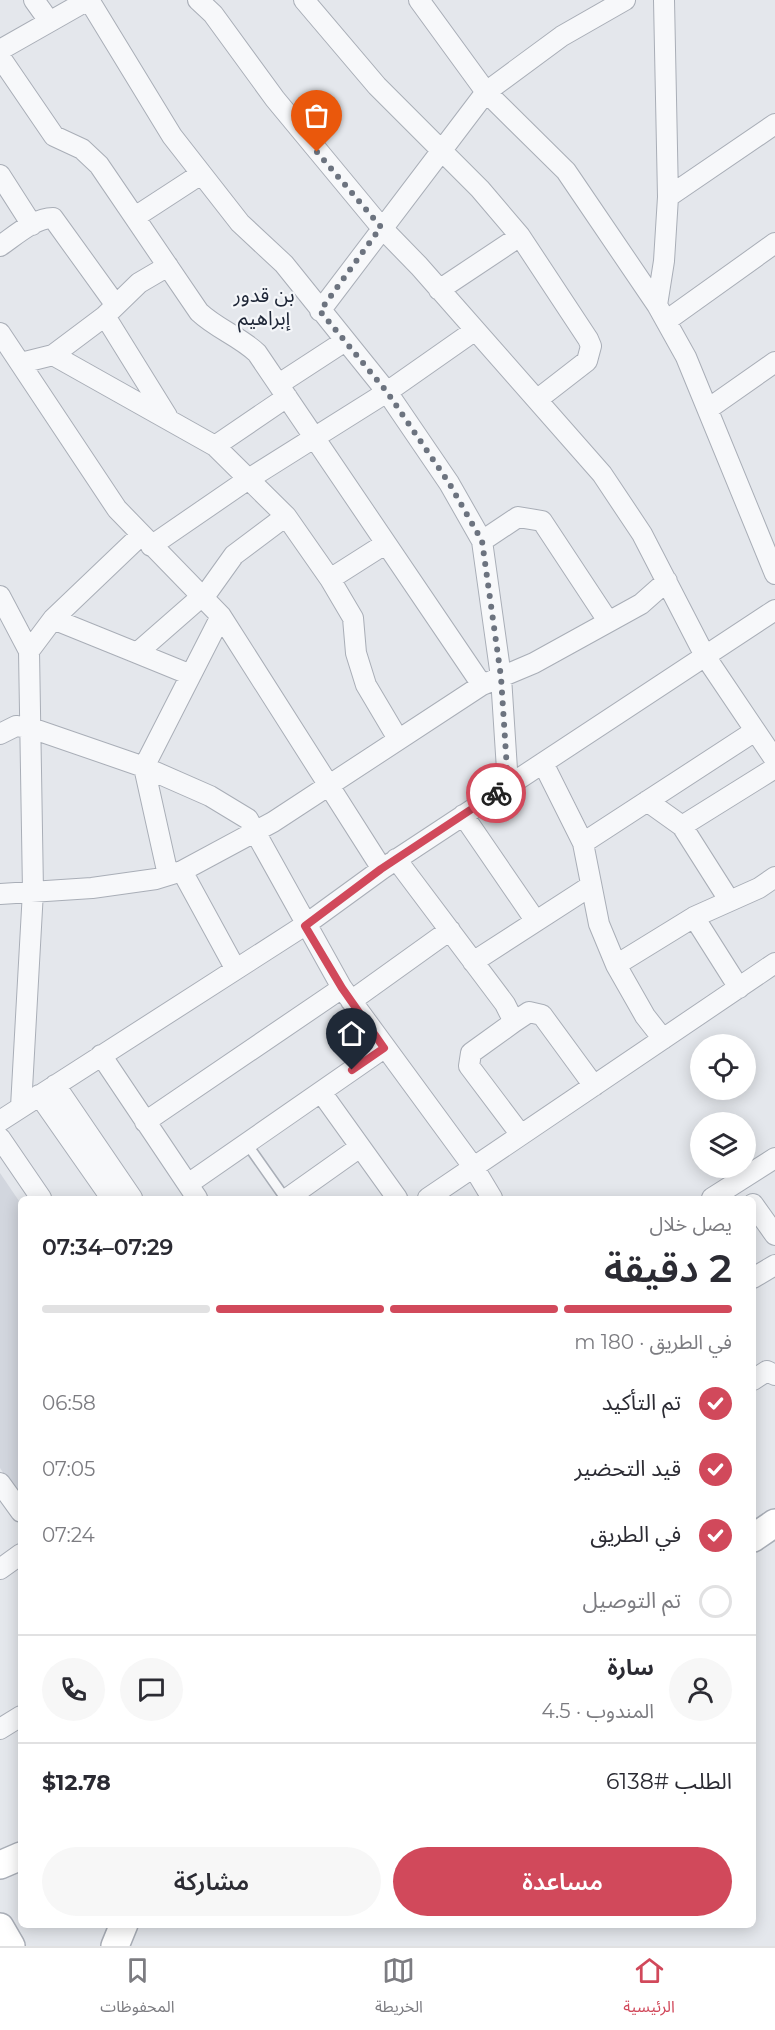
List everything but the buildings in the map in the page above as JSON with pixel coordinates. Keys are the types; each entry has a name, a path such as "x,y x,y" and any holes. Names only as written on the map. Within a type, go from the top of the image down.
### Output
{"street":[{"path":"34,0 49,21"},
{"path":"0,50 89,0 172,136 240,222 284,264 387,392 449,483 482,541 501,677 508,785"},
{"path":"198,0 213,14 282,108 381,227 538,399 602,474 642,534 705,656 775,760"},
{"path":"304,0 376,86 480,189 520,236 591,346 587,361 538,399"},
{"path":"320,311 381,227 442,152 486,92 561,36 625,0"},
{"path":"661,313 668,197 664,0"},
{"path":"426,2 486,92 566,171 661,313 686,357 775,574"},
{"path":"0,57 54,136 90,155 199,312 208,321 245,342 257,353 482,685"},
{"path":"668,197 775,124"},
{"path":"135,217 201,174"},
{"path":"0,175 32,225"},
{"path":"0,246 45,218 53,218 110,310 168,418"},
{"path":"439,290 520,236"},
{"path":"661,313 775,243"},
{"path":"21,363 53,355 110,310 139,283 168,266"},
{"path":"29,651 53,619 146,540 316,438 474,331"},
{"path":"0,333 117,509 221,616 328,784 389,864 450,930 505,1004 514,1022"},
{"path":"215,446 345,341"},
{"path":"53,355 215,446 285,516 330,579 353,618 356,653 366,685 398,739"},
{"path":"708,409 775,362"},
{"path":"137,653 216,581 234,555 285,516"},
{"path":"482,541 518,517 542,521 608,621"},
{"path":"330,579 385,544"},
{"path":"0,894 92,888 156,879 175,873 257,832 482,685 534,663 641,604 667,582"},
{"path":"0,597 29,651 33,891 21,1107"},
{"path":"0,1121 235,968 305,926 389,864 775,610"},
{"path":"221,616 144,767 175,873 235,968"},
{"path":"53,619 191,675"},
{"path":"0,734 16,726 31,728 144,767 231,808 248,819 257,832 305,926 346,994 474,1168 491,1196"},
{"path":"583,843 755,730"},
{"path":"543,763 583,843 598,924 616,965 645,1016 663,1039"},
{"path":"682,826 775,768"},
{"path":"647,801 682,826 729,900"},
{"path":"463,815 535,920"},
{"path":"616,965 694,917 759,888 775,877"},
{"path":"473,962 535,920 590,887"},
{"path":"694,917 739,988"},
{"path":"145,1122 450,930"},
{"path":"431,1196 739,988 773,968"},
{"path":"521,1135 471,1071 469,1059 471,1053 514,1022 529,1012 542,1015 594,1086"},
{"path":"101,1055 192,1192 247,1144 384,1048"},
{"path":"47,1090 110,1196"},
{"path":"47,1090 130,1196"},
{"path":"321,1092 396,1196"},
{"path":"0,1138 41,1196"},
{"path":"289,1196 360,1147"},
{"path":"715,1196 775,1158"},
{"path":"738,1182 748,1196"},
{"path":"756,1208 775,1235"},
{"path":"756,1276 775,1265"},
{"path":"756,1378 767,1371 775,1375"},
{"path":"1,1486 18,1508"},
{"path":"756,1536 775,1523"},
{"path":"0,1569 18,1556"},
{"path":"0,1729 18,1718"},
{"path":"0,1848 18,1843"},
{"path":"0,1865 18,1857"},
{"path":"0,1927 11,1946"},
{"path":"115,1946 122,1928"}],"lane":[{"path":"247,1144 285,1196"}],"shaded area":[{"path":"0,1173 18,1200 18,1495 0,1468"}],"way so far":[{"path":"317,152 381,227 320,311 387,392 449,483 482,541 501,677 508,785 496,793"}],"district":[{"name":"بن قدور إبراهيم","path":"264,306"}],"route":[{"path":"352,1070 384,1048 342,988 305,926 381,869 496,793"}]}
